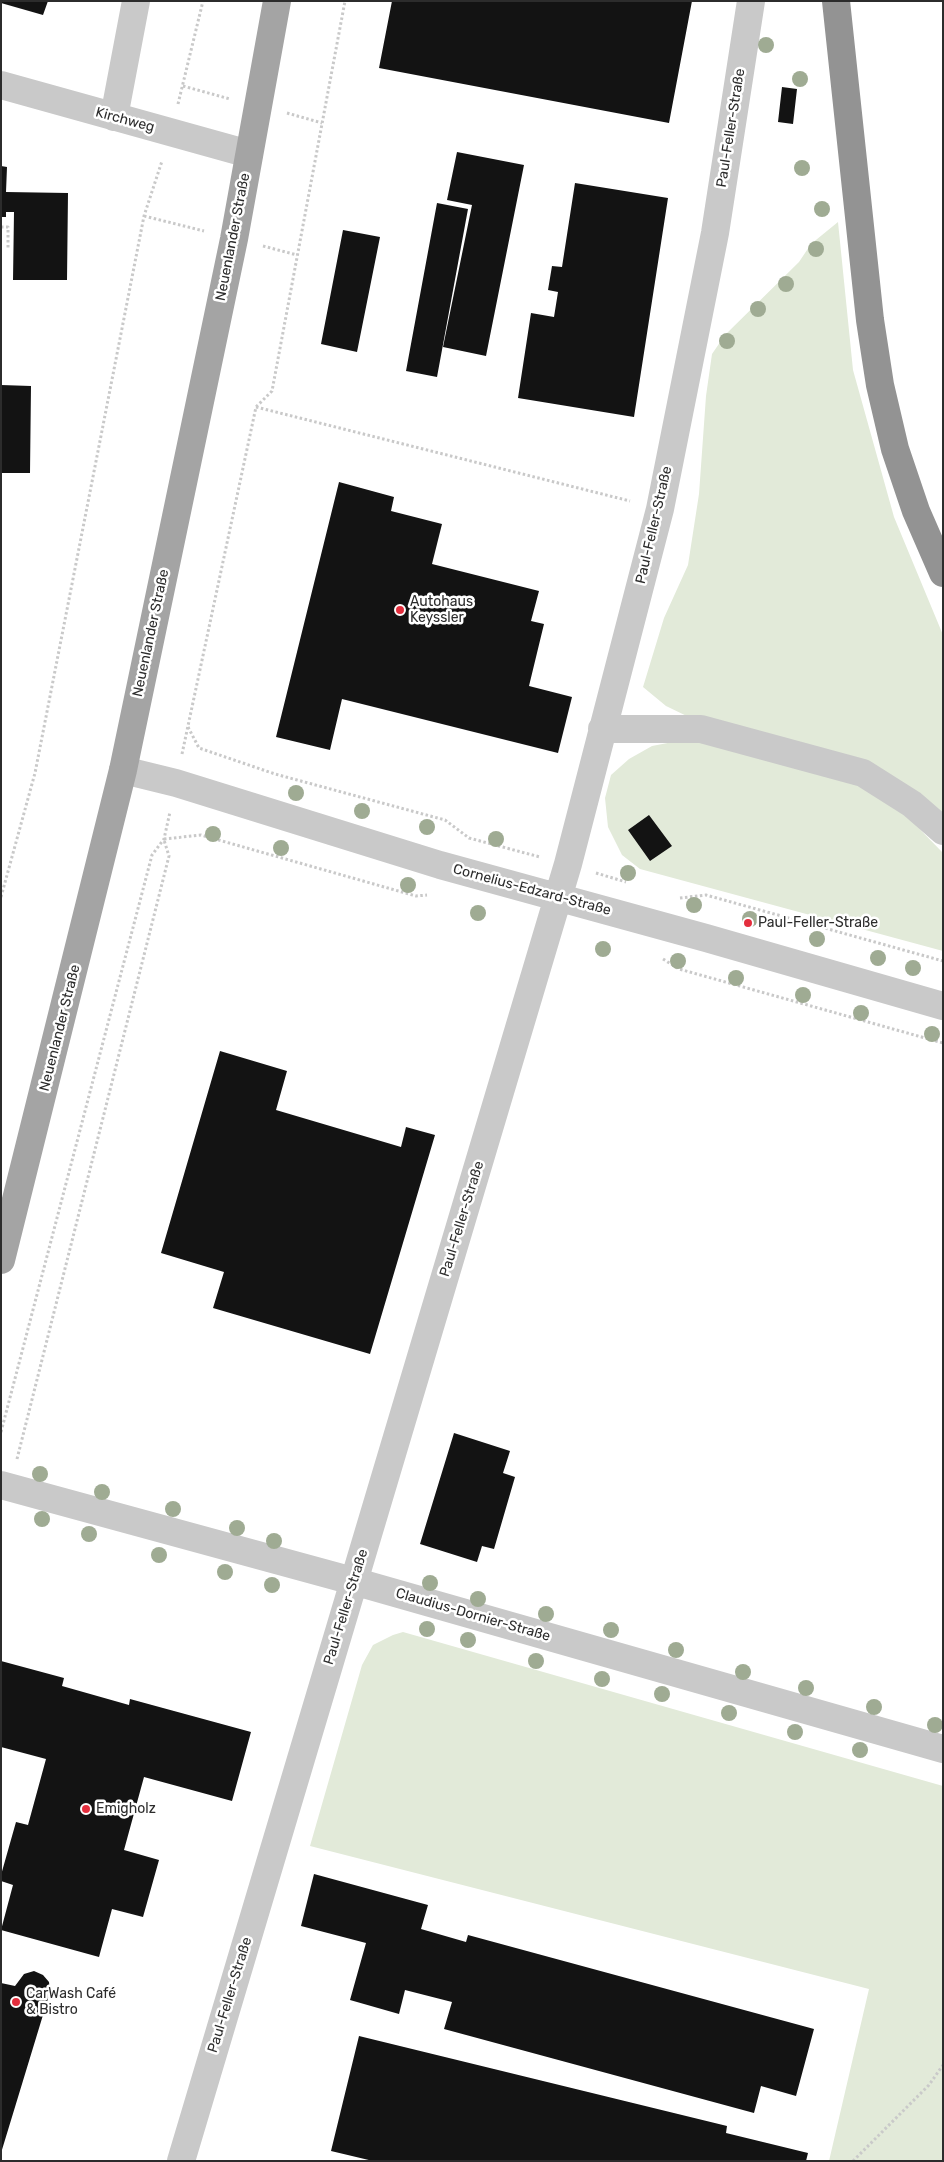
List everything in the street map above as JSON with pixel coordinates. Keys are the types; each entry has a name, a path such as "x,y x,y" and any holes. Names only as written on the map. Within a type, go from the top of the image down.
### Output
{"highway":[{"path":"836,1 870,320 880,385 895,450 916,511 943,573"}],"main road":[{"name":"Neuenlander Straße","path":"1,1260 123,770 234,238 277,1"}],"street":[{"path":"114,117 136,1"},
{"name":"Paul-Feller-Straße","path":"185,2160 353,1581 560,897 602,728 660,509 715,233 751,1"},
{"name":"Kirchweg","path":"1,85 249,154"},
{"path":"602,728 701,729 863,773 912,804 943,831"},
{"name":"Cornelius-Edzard-Straße","path":"123,770 176,783 432,863 560,897 943,1006"},
{"name":"Claudius-Dornier-Straße","path":"5,1486 353,1581 943,1749"}],"path":[{"path":"1,897 34,773 144,216 172,133 203,1"},
{"path":"1,1432 152,855 164,839 256,407 272,391 345,1"},
{"path":"1,227 8,227 8,249"},
{"path":"256,407 660,509"},
{"path":"187,726 199,748 275,774 445,820 469,838 568,864 632,884"},
{"path":"5,1486 20,1450 169,856 164,839"},
{"path":"678,898 706,895 943,961"},
{"path":"853,2161 929,2084 943,2065"}],"green space":[{"path":"838,222 853,370 894,517 943,635 943,820 695,720 666,706 643,687 664,618 688,565 699,494 706,396 712,354 725,335 799,262 811,244"},
{"path":"678,741 705,741 855,784 881,796 902,811 943,853 943,951 640,869 622,855 608,827 605,798 611,775 629,759 652,746"},
{"path":"403,1632 943,1786 943,2161 829,2161 869,1989 310,1846 362,1665 373,1645"}],"building":[{"path":"1,1 48,1 43,15 1,3"},
{"path":"392,1 692,1 669,123 379,68"},
{"path":"782,87 797,89 793,124 778,122"},
{"path":"457,152 524,165 486,356 443,347 472,205 447,200"},
{"path":"1,166 7,167 6,192 68,193 67,280 13,280 14,212 6,212 6,217 1,217"},
{"path":"575,183 668,198 634,417 518,398 531,313 554,317 558,292 548,290 552,266 562,267"},
{"path":"437,203 468,209 437,377 406,371"},
{"path":"343,230 380,237 357,352 321,344"},
{"path":"1,385 31,386 30,473 1,473"},
{"path":"339,482 394,497 391,511 442,524 432,564 539,591 531,621 544,624 529,686 572,697 558,753 342,699 330,750 276,737"},
{"path":"649,815 672,846 650,861 628,830"},
{"path":"220,1051 287,1071 276,1110 401,1147 406,1127 435,1135 370,1354 213,1308 224,1272 161,1253"},
{"path":"454,1433 510,1451 503,1473 515,1477 494,1549 482,1546 477,1562 420,1544"},
{"path":"1,1661 64,1678 62,1686 129,1705 130,1699 251,1732 232,1801 144,1777 124,1850 159,1860 143,1917 112,1909 99,1957 1,1930 13,1885 1,1881 1,1875 16,1822 28,1825 46,1759 1,1747"},
{"path":"314,1874 428,1905 421,1929 466,1942 468,1935 814,2029 796,2096 761,2086 754,2113 444,2029 452,2002 405,1990 399,2014 350,2000 366,1943 301,1926"},
{"path":"34,1971 43,1975 49,1982 50,1992 1,2153 1,1983 15,1986 24,1974"},
{"path":"359,2036 727,2126 726,2133 808,2153 806,2161 373,2161 331,2151"}],"place":[{"name":"Autohaus Keyssler","path":"400,610"},
{"name":"Paul-Feller-Straße","path":"748,923"},
{"name":"Emigholz","path":"86,1809"},
{"name":"CarWash Café & Bistro","path":"16,2002"}]}
